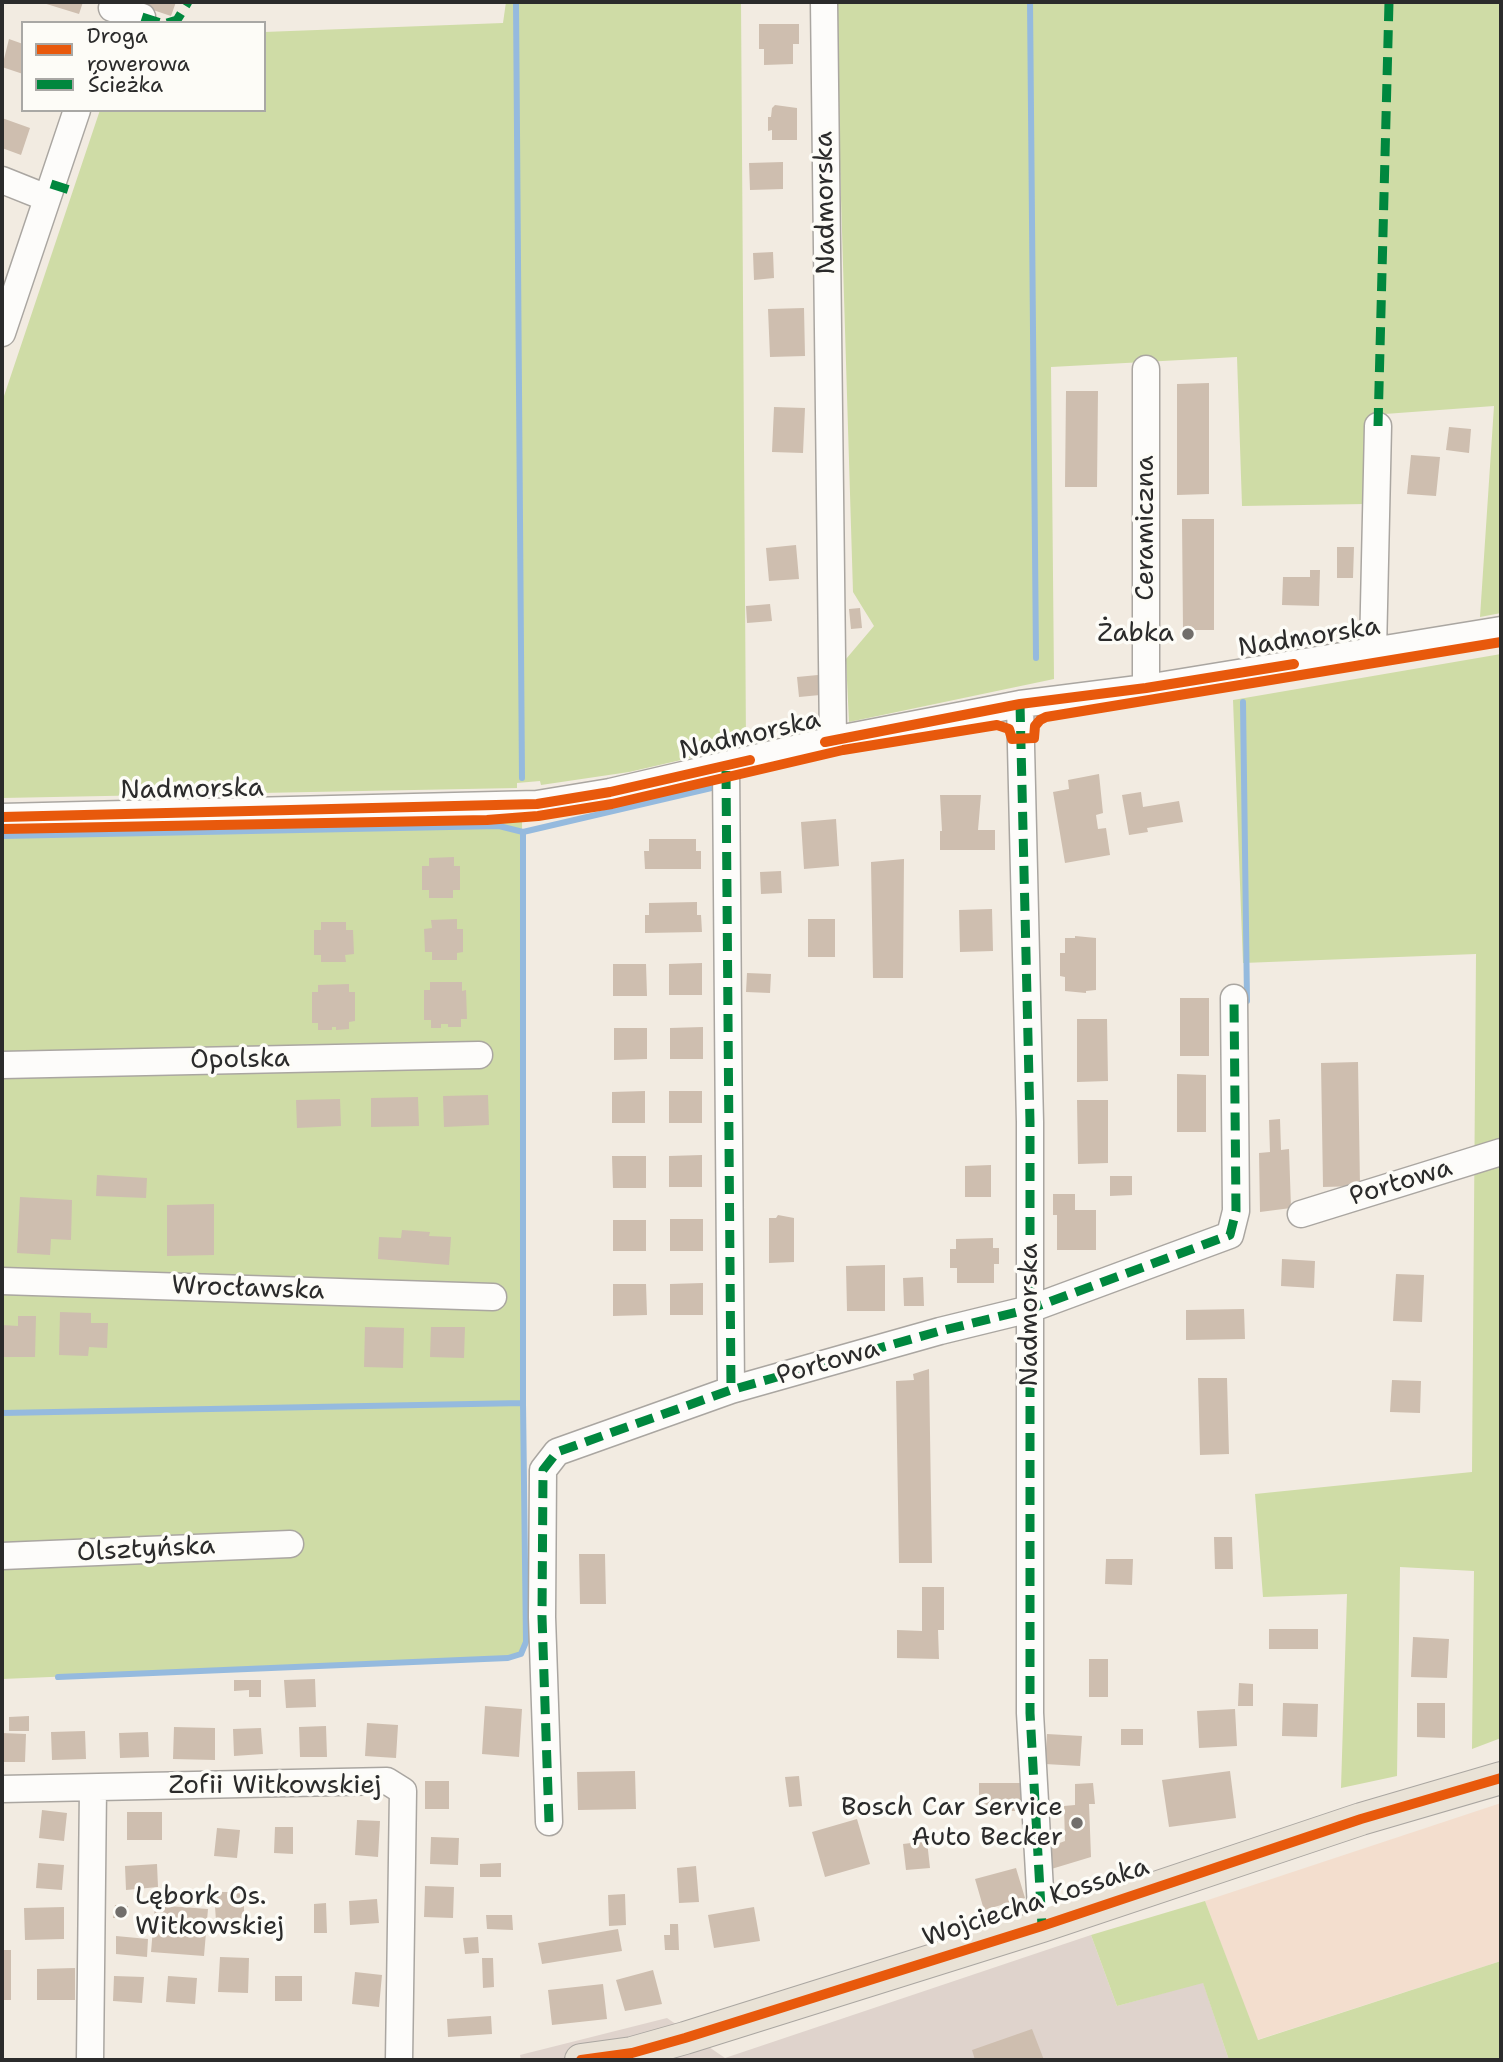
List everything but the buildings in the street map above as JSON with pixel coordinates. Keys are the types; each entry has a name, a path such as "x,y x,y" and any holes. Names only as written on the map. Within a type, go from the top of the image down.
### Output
{"main road":[{"name":"Wojciecha Kossaka","path":"582,2060 632,2053 685,2038 1042,1926 1361,1819 1501,1778"}],"street":[{"name":"Nadmorska","path":"824,2 833,740"},
{"path":"111,11 142,17"},
{"path":"2,333 76,112"},
{"path":"2,180 47,198"},
{"name":"Ceramiczna","path":"1146,369 1146,688"},
{"path":"1373,651 1378,426"},
{"name":"Nadmorska","path":"2,817 537,804 598,794 833,740 1020,704 1146,688 1501,630"},
{"name":"Nadmorska","path":"1020,704 1030,1108 1030,1713 1042,1926"},
{"path":"726,765 731,1390"},
{"name":"Portowa","path":"549,1822 542,1617 542,1470 557,1452 731,1390 940,1331 1030,1309 1230,1235 1236,1211 1234,998"},
{"name":"Opolska","path":"2,1065 479,1055"},
{"name":"Portowa","path":"1301,1214 1501,1152"},
{"name":"Wrocławska","path":"2,1281 493,1297"},
{"name":"Olsztyńska","path":"2,1556 290,1544"},
{"name":"Zofii Witkowskiej","path":"2,1789 387,1781 403,1791 399,2060"},
{"path":"90,2060 93,1788"}],"shaded area":[{"path":"1501,1803 1501,1961 1257,2040 1205,1901"},
{"path":"1091,1935 1117,2006 1203,1982 1229,2060 521,2060 520,2055 667,2018 725,2058"}],"green space":[{"path":"506,2 741,2 746,745 629,772 541,785 540,781 517,783 517,788 2,798 2,402 99,112 266,112 266,32 503,23"},
{"path":"835,2 1501,2 1501,613 1480,617 1494,406 1371,415 1365,504 1242,506 1237,357 1051,367 1054,679 849,722 846,659 874,626 853,592"},
{"path":"1501,654 1501,1738 1472,1749 1474,1571 1400,1567 1397,1776 1341,1788 1347,1594 1263,1597 1255,1494 1472,1472 1476,954 1243,963 1233,700"},
{"path":"522,821 526,1642 521,1654 508,1658 2,1679 2,832"},
{"path":"1205,1901 1258,2040 1501,1961 1501,2060 1229,2060 1203,1983 1117,2006 1091,1935"}],"waterway":[{"path":"516,2 522,778"},
{"path":"1030,2 1036,658"},
{"path":"1243,702 1247,1001"},
{"path":"2,836 499,826 523,832 720,786"},
{"path":"58,1677 508,1658 521,1654 526,1642 523,1403 523,832"},
{"path":"2,1413 523,1403"}],"marked path":[{"path":"174,21 188,2"},
{"path":"1378,426 1389,2"},
{"path":"142,17 155,21"},
{"path":"51,184 73,191"},
{"path":"1020,704 1030,1122 1030,1713 1042,1926"},
{"path":"726,771 731,1390"},
{"path":"549,1822 542,1617 543,1470 557,1452 731,1390 940,1331 1030,1309 1230,1235 1236,1211 1234,998"}],"cycle path":[{"path":"2,829 487,820 538,816 612,804 843,750 997,725 1009,729 1012,739 1034,738 1035,726 1046,717 1501,642"},
{"path":"825,742 1020,704 1146,688 1294,664"},
{"path":"2,817 537,804 610,792 750,760"},
{"path":"581,2060 632,2053 685,2038 1042,1926 1361,1819 1501,1778"}],"place":[{"name":"Żabka","path":"1188,634"},
{"name":"Bosch Car Service Auto Becker","path":"1077,1823"},
{"name":"Lębork Os. Witkowskiej","path":"121,1912"}]}
